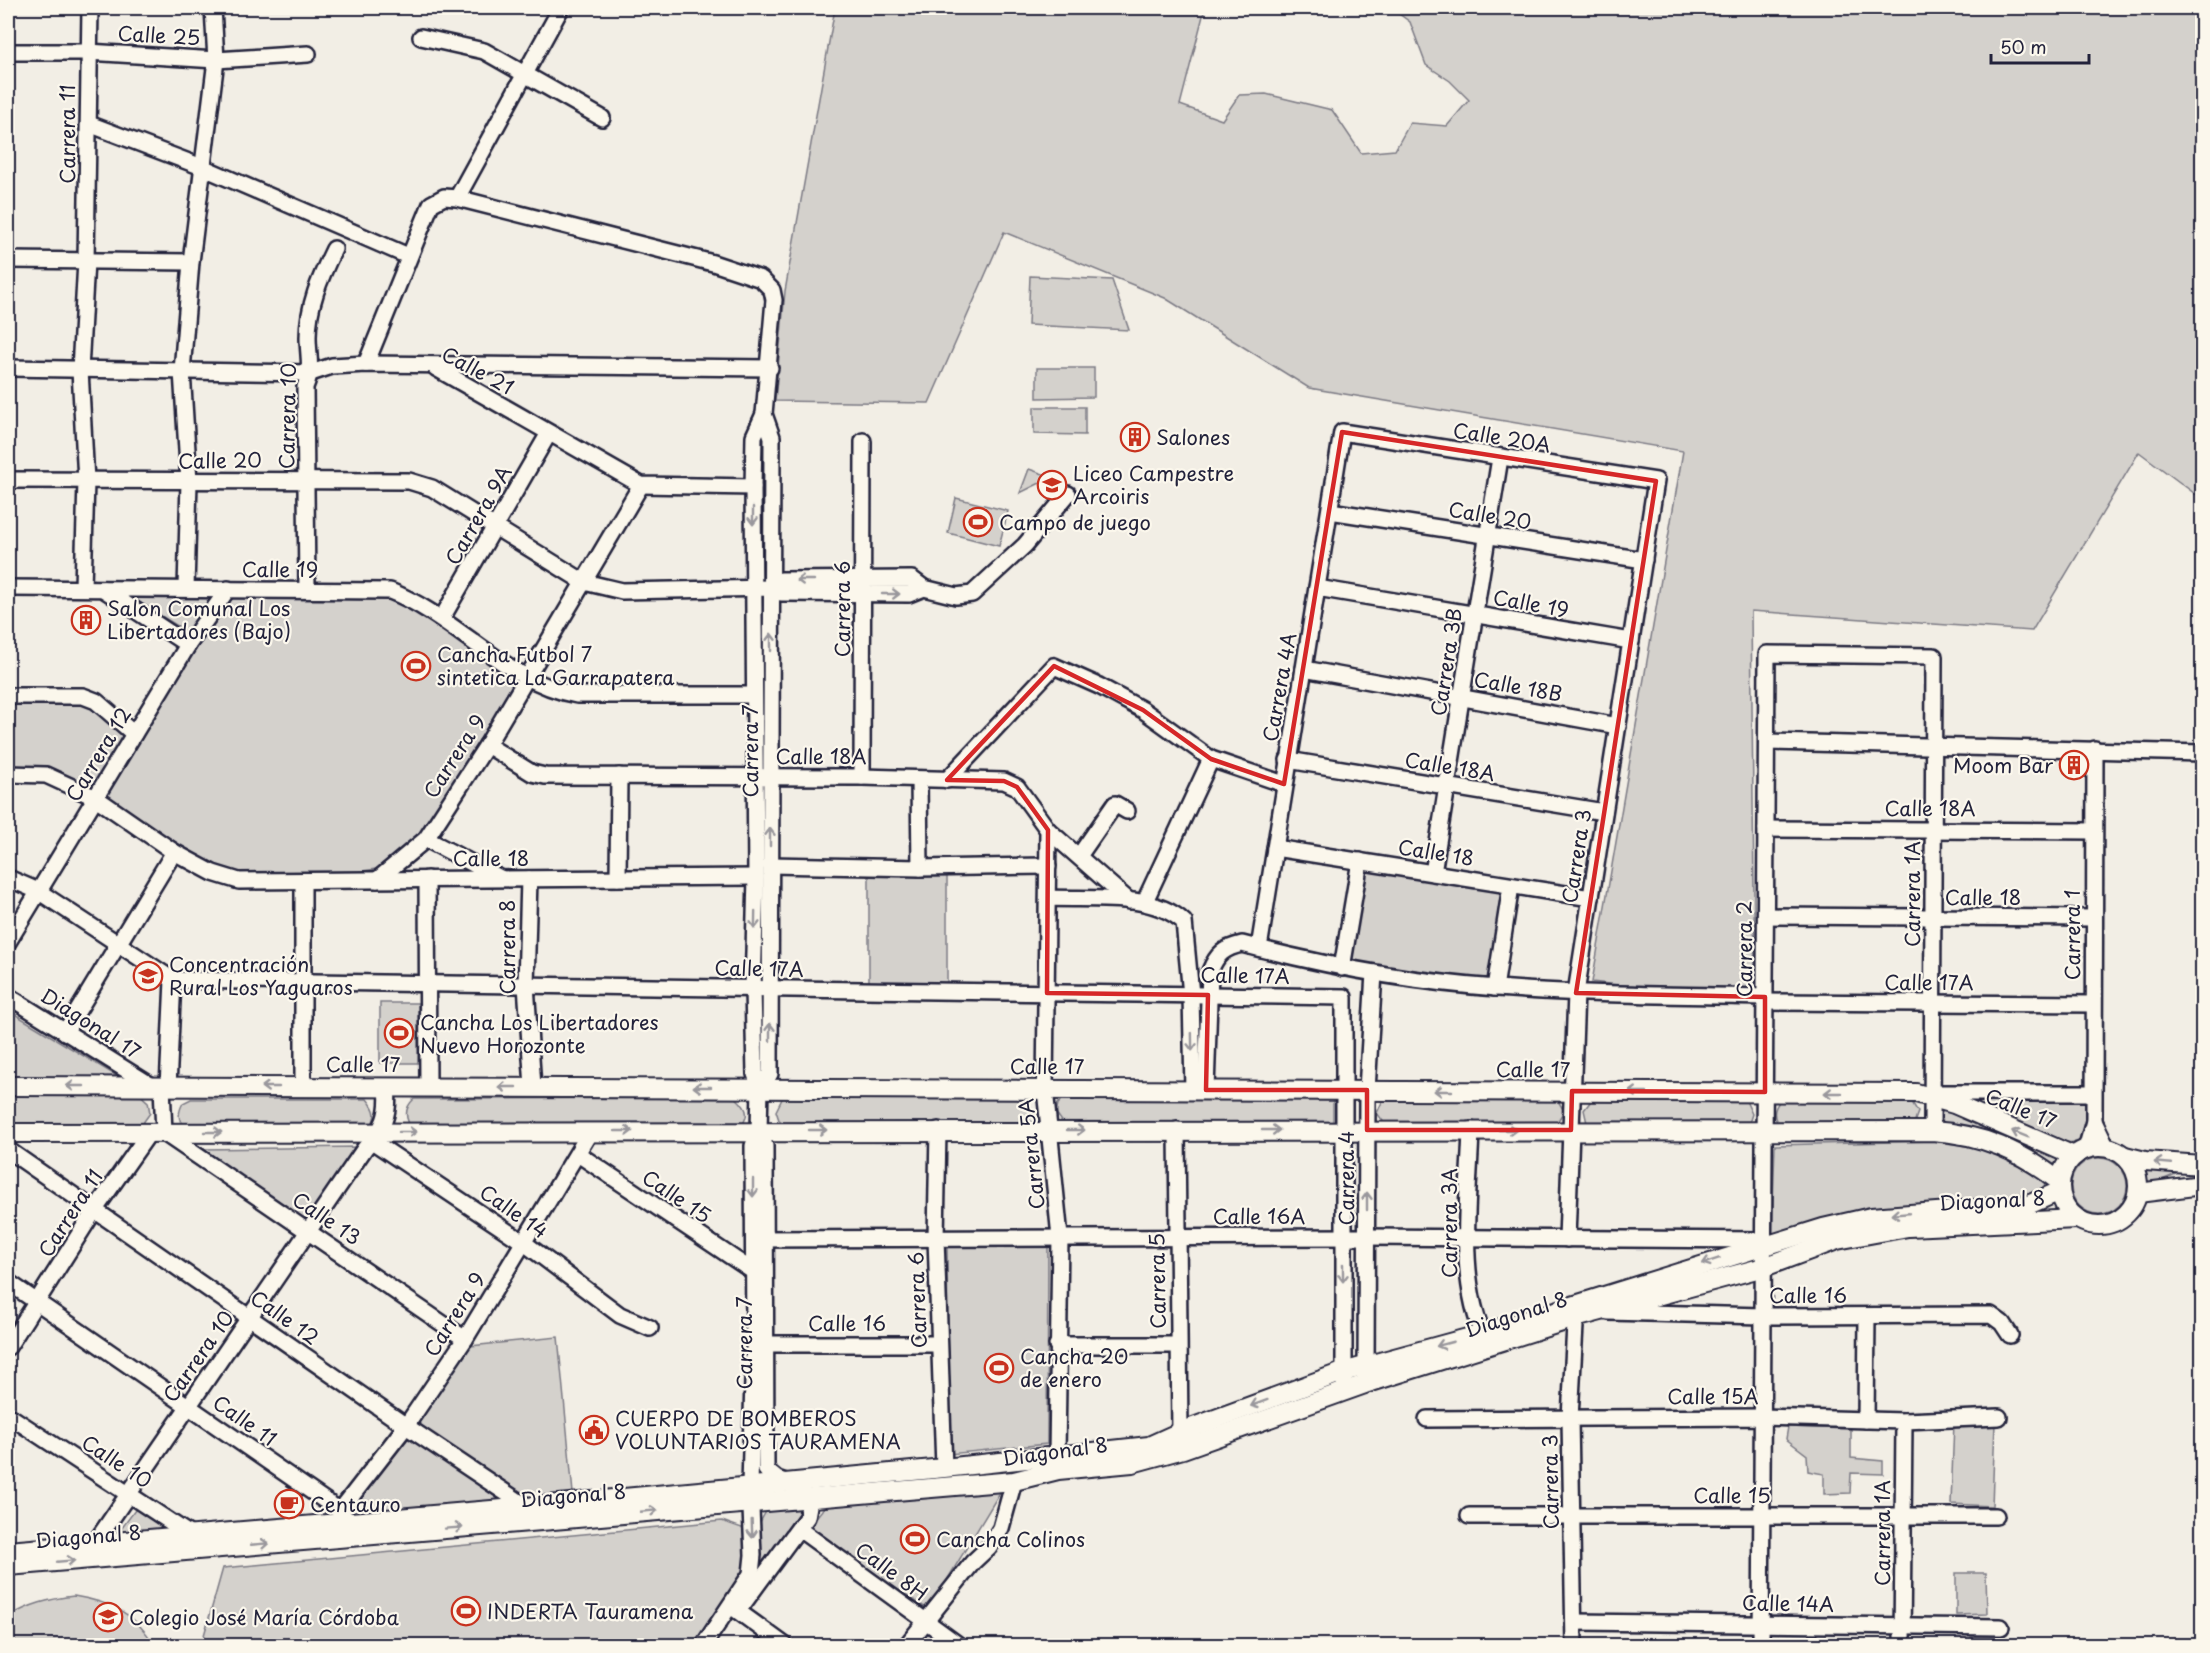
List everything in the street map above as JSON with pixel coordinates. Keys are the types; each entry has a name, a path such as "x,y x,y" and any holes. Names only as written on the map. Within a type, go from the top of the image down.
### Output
{"street":[{"name":"Carrera 11","path":"86,481 80,370 86,261 90,8"},
{"path":"186,588 189,482 182,371 191,262 216,60 213,8"},
{"path":"366,364 431,204 444,197 457,198 561,8"},
{"path":"421,37 484,51 602,118"},
{"name":"Calle 25","path":"8,52 88,52 216,60 308,54"},
{"path":"89,124 202,167 408,256"},
{"name":"Carrera 7","path":"457,198 570,224 713,263 761,279 772,290 774,300 770,368 764,414 754,436 753,488 754,695 770,865 770,1074 760,1088"},
{"name":"Carrera 10","path":"307,590 305,387 311,373 308,337 314,291 334,249"},
{"path":"8,260 191,262"},
{"name":"Calle 21","path":"8,368 311,373 332,366 366,364 434,366 641,485"},
{"path":"434,366 770,368"},
{"name":"Carrera 7","path":"714,1646 751,1574 751,1493 759,1344 760,1239 753,1146 759,1130 760,1088 755,1074 753,988 756,877 763,777 771,588 772,437 764,414"},
{"name":"Calle 20A","path":"1342,432 1656,481"},
{"name":"Carrera 4A","path":"1258,948 1342,432"},
{"name":"Carrera 9A","path":"442,618 549,433"},
{"name":"Carrera 6","path":"862,777 863,441"},
{"name":"Carrera 3B","path":"1433,873 1500,458"},
{"name":"Calle 20","path":"8,480 409,481 432,488 584,582"},
{"path":"83,587 86,481"},
{"name":"Carrera 3","path":"1567,1239 1576,993 1656,481"},
{"path":"641,485 753,488"},
{"name":"Carrera 9","path":"377,880 426,838 487,746 641,485"},
{"path":"584,582 622,591 771,588 781,593 863,587 909,594 927,588 956,596 972,594 1025,545 1068,494"},
{"name":"Calle 20","path":"1330,511 1644,560"},
{"name":"Calle 19","path":"8,588 390,591 442,618 527,678"},
{"name":"Calle 19","path":"1317,588 1631,642"},
{"path":"103,589 188,645"},
{"name":"Carrera 12","path":"8,942 188,645 228,589"},
{"name":"Carrera 2","path":"1763,1316 1767,654 1934,656"},
{"name":"Carrera 1A","path":"1932,1131 1934,656"},
{"path":"947,780 1054,666 1099,686 1143,710 1211,759 1284,784"},
{"name":"Calle 18B","path":"1304,669 1618,726"},
{"path":"527,678 554,691 577,695 754,695"},
{"path":"8,696 83,696 96,701 134,734"},
{"path":"1767,742 2202,753"},
{"name":"Calle 18A","path":"487,746 532,773 545,776 862,777 1004,781 1017,787 1048,830"},
{"name":"Carrera 1","path":"2095,749 2092,1093 2094,1121 2107,1148"},
{"path":"1145,901 1211,759"},
{"name":"Calle 18A","path":"1288,760 1604,812"},
{"path":"8,774 46,775 96,798 174,852 65,1032"},
{"path":"618,878 619,776"},
{"path":"919,780 920,868"},
{"path":"1079,856 1115,804 1127,811"},
{"name":"Calle 18A","path":"1766,828 2094,831"},
{"path":"1048,830 1129,901"},
{"name":"Carrera 5A","path":"1048,830 1045,1089 1060,1238 1057,1456"},
{"path":"426,838 502,879"},
{"name":"Calle 18","path":"1275,848 1591,898"},
{"name":"Calle 18","path":"174,852 226,879 756,877"},
{"path":"1342,968 1360,861"},
{"path":"770,865 920,868 1048,866"},
{"path":"8,878 38,891 119,942 173,980 156,1133"},
{"path":"427,879 428,1087"},
{"name":"Carrera 8","path":"529,879 526,985 533,1088"},
{"path":"303,880 303,1087"},
{"path":"1495,988 1511,886"},
{"path":"1048,898 1145,901 1176,914 1184,922 1199,1090"},
{"name":"Calle 18","path":"1766,916 2093,918"},
{"name":"Calle 17A","path":"1208,995 1210,971 1216,957 1227,947 1242,944 1342,968 1495,988 1765,1000 2093,1004"},
{"name":"Carrera 4","path":"1365,1384 1367,1090 1374,973"},
{"name":"Calle 17A","path":"173,980 1344,997 1342,1090"},
{"path":"1199,1090 1208,995"},
{"name":"Diagonal 17","path":"8,996 65,1032 161,1086"},
{"name":"Calle 17","path":"8,1086 1916,1093 1932,1095 2080,1153"},
{"name":"Carrera 10","path":"96,1550 129,1494 376,1137 387,1118 387,1087"},
{"path":"1342,1090 1344,1394"},
{"path":"1932,1095 2092,1093"},
{"name":"Carrera 1","path":"2080,1153 2094,1121"},
{"path":"8,1133 376,1137 591,1131 759,1130 1932,1131 1991,1141 2027,1158 2060,1186"},
{"name":"Carrera 6","path":"938,1130 936,1238 944,1468"},
{"name":"Carrera 5","path":"1177,1130 1181,1440"},
{"name":"Carrera 3A","path":"1471,1130 1467,1273 1473,1307 1485,1341"},
{"name":"Carrera 9","path":"346,1522 406,1426 465,1339 591,1131"},
{"name":"Carrera 11","path":"8,1347 94,1211 156,1133"},
{"name":"Calle 13","path":"156,1133 309,1231 465,1339"},
{"name":"Calle 14","path":"376,1137 629,1320 650,1328"},
{"path":"2125,1156 2136,1173 2138,1193 2130,1211 2119,1221 2097,1225 2076,1219 2065,1206 2060,1186 2064,1167 2080,1153 2107,1148 2145,1161 2202,1165"},
{"name":"Calle 12","path":"8,1150 406,1426 528,1514"},
{"name":"Calle 15","path":"578,1154 754,1272"},
{"path":"2138,1193 2202,1185"},
{"name":"Diagonal 8","path":"751,1493 788,1481 944,1468 1149,1446 1181,1440 1344,1394 1365,1384 1576,1311 1764,1242 1871,1217 2028,1205 2060,1186"},
{"name":"Diagonal 8","path":"1576,1311 1597,1312 1764,1267 1838,1240 1870,1233 1908,1227 2076,1219"},
{"name":"Calle 16A","path":"760,1239 1367,1237 1764,1242"},
{"name":"Carrera 7","path":"704,1646 807,1517 807,1497 800,1487 777,1479 766,1470 754,1272 760,1239"},
{"name":"Calle 11","path":"8,1282 189,1407 346,1522"},
{"name":"Carrera 3","path":"1574,1646 1570,1418 1576,1311"},
{"name":"Calle 16","path":"1597,1312 1763,1316 1991,1315 2002,1323 2010,1335"},
{"path":"1761,1646 1763,1316"},
{"path":"1866,1420 1867,1316"},
{"name":"Diagonal 8","path":"8,1566 96,1550 190,1542 346,1522 528,1514 751,1493 807,1497 1014,1480 1058,1470 1132,1463 1181,1440 1366,1364 1485,1341"},
{"name":"Calle 16","path":"759,1344 939,1344"},
{"path":"1058,1345 1178,1345"},
{"name":"Calle 10","path":"8,1415 129,1494 190,1542"},
{"name":"Calle 15A","path":"1426,1419 1762,1417 1904,1421 1999,1417"},
{"name":"Carrera 1A","path":"1902,1646 1904,1421"},
{"path":"906,1646 924,1620 973,1562 989,1547 1001,1528 1014,1480"},
{"name":"Calle 15","path":"1469,1516 1996,1516"},
{"name":"Calle 8H","path":"799,1529 960,1646"},
{"name":"Diagonal 8","path":"12,1547 96,1550"},
{"path":"735,1609 786,1646"},
{"name":"Calle 14A","path":"1575,1622 2001,1627"}],"highlighted area":[{"path":"1342,432 1656,481 1576,993 1765,997 1765,1092 1572,1091 1571,1130 1367,1130 1367,1090 1206,1090 1208,995 1047,993 1048,830 1017,787 1004,781 947,780 1054,666 1143,710 1211,759 1284,784"}],"shaded area":[{"path":"835,8 1205,8 1180,105 1222,120 1239,95 1266,94 1332,110 1361,153 1395,150 1410,123 1447,126 1469,100 1450,81 1426,65 1410,22 1391,8 2202,8 2202,499 2139,452 2032,631 1751,611 1755,993 1685,993 1592,982 1683,451 1309,388 1165,298 1004,232 929,403 775,401 785,291"},
{"path":"1030,276 1112,280 1129,330 1028,325"},
{"path":"1037,368 1094,368 1094,397 1037,398"},
{"path":"1034,407 1085,407 1085,435 1034,434"},
{"path":"1029,469 1052,477 1020,493"},
{"name":"Campo de juego","path":"956,498 1008,511 999,546 948,533"},
{"path":"126,594 217,595 192,635"},
{"path":"229,595 389,596 441,623 520,676 418,841 376,869 315,878 230,875 102,797"},
{"path":"84,700 127,734 95,793 8,769 8,701"},
{"path":"1362,866 1508,888 1494,983 1347,961"},
{"path":"947,874 947,985 869,985 869,875"},
{"name":"Cancha Los Libertadores Nuevo Horozonte","path":"380,1003 418,1003 418,1063 380,1063"},
{"path":"8,1010 125,1081 8,1083"},
{"path":"8,1093 138,1093 148,1102 150,1113 140,1127 8,1126"},
{"path":"787,1096 1025,1097 1030,1104 1032,1114 1026,1124 787,1125 779,1120 776,1111 782,1099"},
{"path":"1333,1096 1333,1126 1066,1127 1056,1113 1058,1104 1065,1097"},
{"path":"1388,1097 1557,1099 1564,1111 1556,1124 1385,1124 1377,1113 1383,1100"},
{"path":"2085,1097 2086,1128 2079,1141 2068,1142 2039,1135 1966,1098"},
{"path":"736,1098 746,1109 745,1121 738,1129 414,1131 406,1115 414,1099"},
{"path":"191,1099 367,1099 373,1107 375,1117 369,1130 187,1131 180,1121 179,1114 183,1103"},
{"path":"1910,1099 1918,1112 1914,1123 1780,1126 1775,1117 1775,1110 1780,1101"},
{"path":"1591,1101 1746,1101 1752,1114 1749,1123 1587,1123 1584,1110"},
{"path":"1944,1109 2062,1155 2055,1165 2022,1145 1945,1125 1940,1116"},
{"path":"1933,1141 1978,1148 2013,1158 2039,1173 2046,1183 2039,1192 2021,1197 1865,1208 1772,1236 1775,1145"},
{"path":"359,1147 306,1222 203,1149"},
{"path":"2093,1158 2105,1158 2119,1166 2127,1180 2125,1197 2119,1206 2105,1214 2093,1214 2076,1202 2071,1192 2071,1180 2083,1163"},
{"path":"2139,1166 2202,1174 2178,1173 2144,1188"},
{"name":"Cancha 20 de enero","path":"1048,1246 1047,1444 949,1454 947,1247"},
{"path":"558,1337 573,1493 526,1497 415,1425 470,1346"},
{"path":"1954,1422 1995,1423 1992,1506 1951,1504"},
{"path":"1788,1427 1851,1429 1851,1458 1883,1461 1883,1474 1851,1473 1850,1493 1824,1494 1824,1474 1808,1471 1807,1455 1786,1439"},
{"path":"410,1431 510,1499 351,1512 351,1508"},
{"path":"1002,1489 929,1610 806,1530 830,1500"},
{"path":"138,1506 177,1532 116,1536"},
{"path":"801,1506 756,1574 759,1524 768,1508"},
{"name":"INDERTA Tauramena","path":"722,1521 742,1528 747,1545 747,1561 743,1576 728,1605 697,1645 201,1646 223,1568"},
{"path":"1956,1573 1986,1573 1987,1614 1956,1615"},
{"path":"74,1596 110,1605 120,1610 139,1624 154,1645 8,1645 8,1617 40,1603"},
{"path":"1971,1637 1996,1638 1996,1645 1971,1645"}],"place":[{"name":"Salones","path":"1135,437"},
{"name":"Liceo Campestre Arcoiris","path":"1052,485"},
{"name":"Campo de juego","path":"978,522"},
{"name":"Salon Comunal Los Libertadores (Bajo)","path":"86,620"},
{"name":"Cancha Futbol 7 sintetica La Garrapatera","path":"416,666"},
{"name":"Moom Bar","path":"2074,765"},
{"name":"Concentración Rural Los Yaguaros","path":"148,976"},
{"name":"Cancha Los Libertadores Nuevo Horozonte","path":"399,1033"},
{"name":"Cancha 20 de enero","path":"999,1368"},
{"name":"CUERPO DE BOMBEROS VOLUNTARIOS TAURAMENA","path":"594,1430"},
{"name":"Centauro","path":"289,1504"},
{"name":"Cancha Colinos","path":"915,1539"},
{"name":"INDERTA Tauramena","path":"466,1611"},
{"name":"Colegio José María Córdoba","path":"108,1617"}]}
